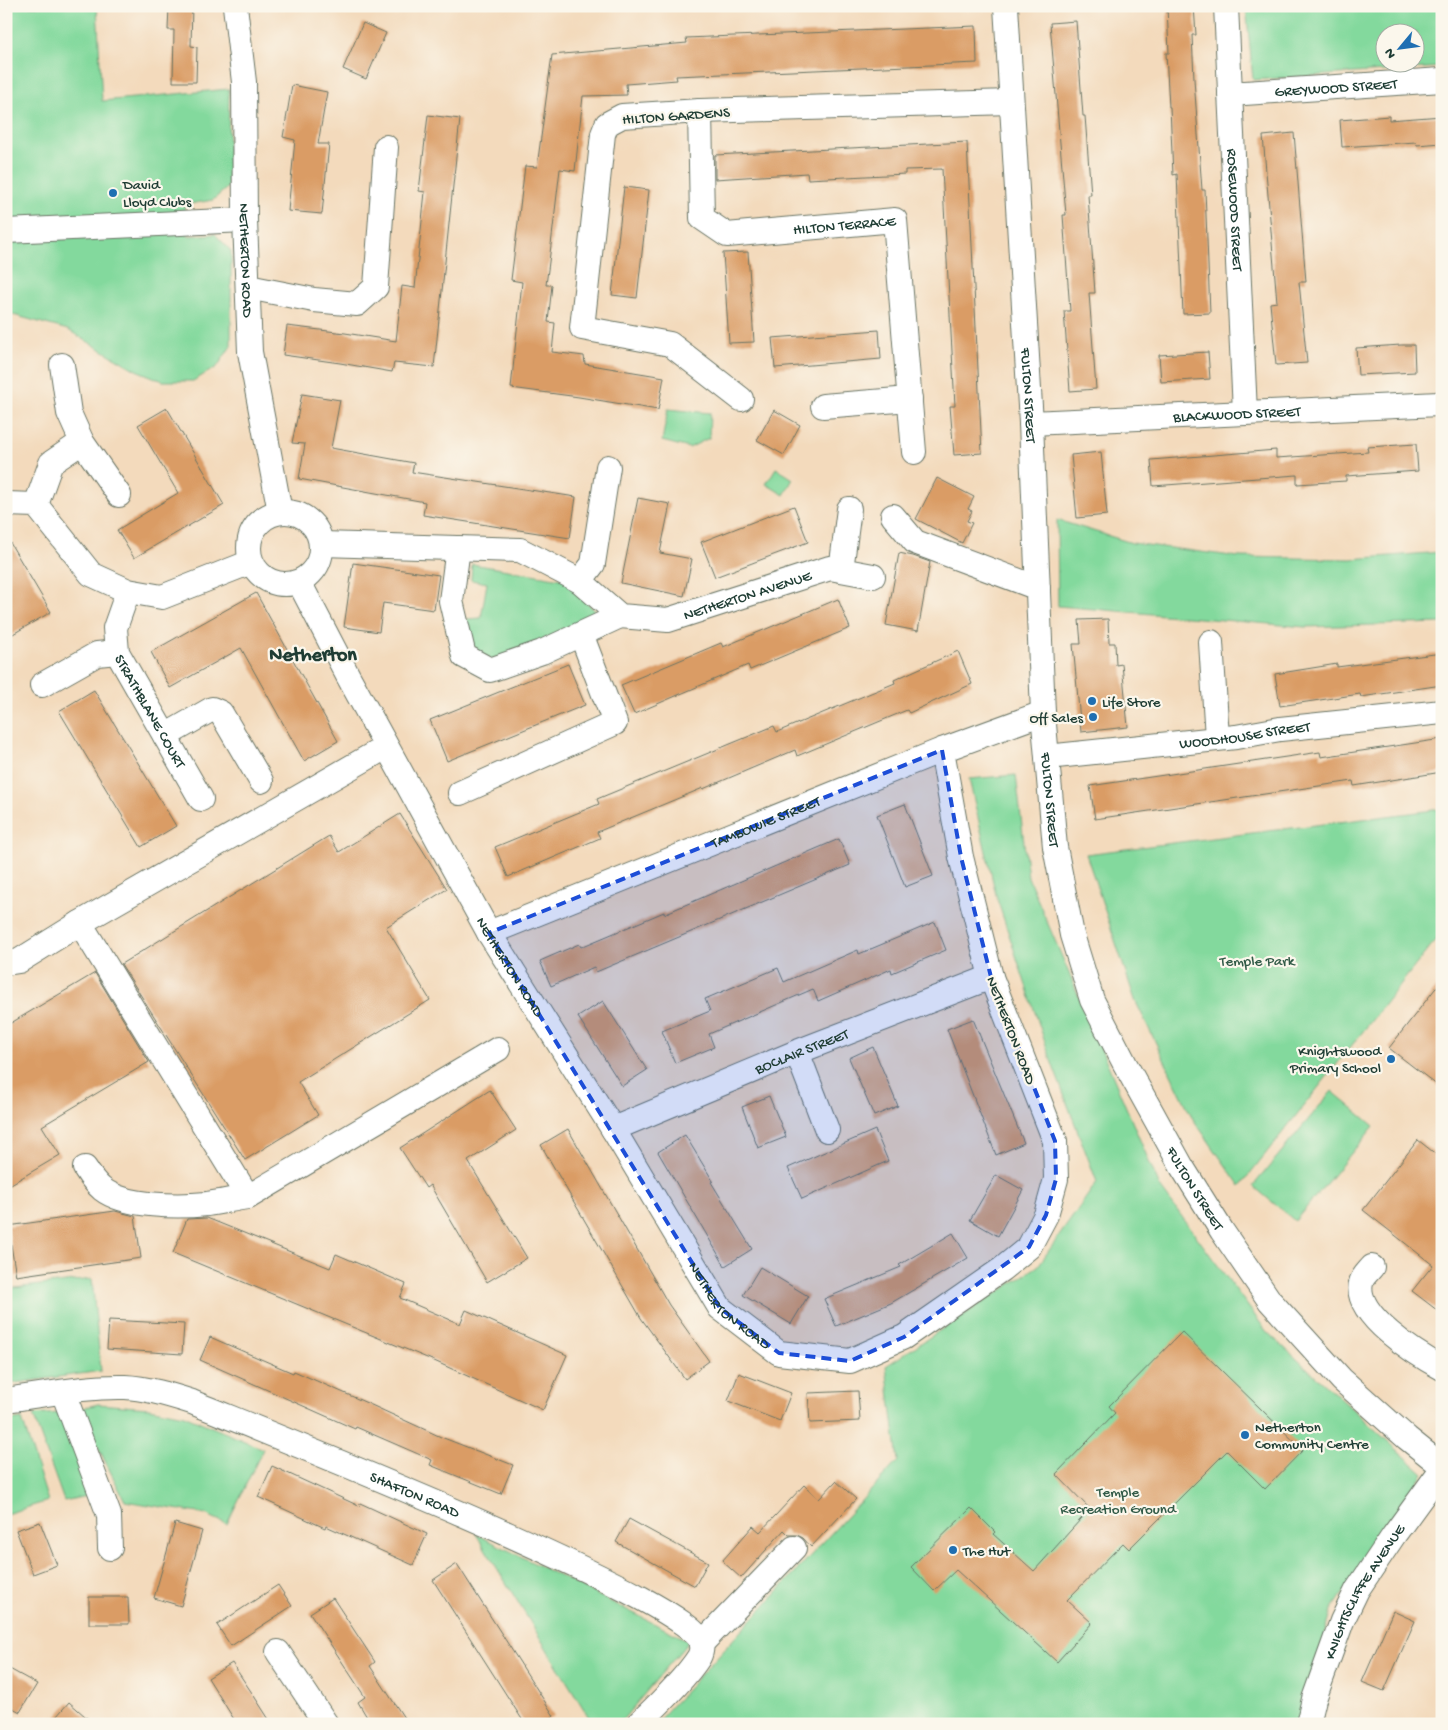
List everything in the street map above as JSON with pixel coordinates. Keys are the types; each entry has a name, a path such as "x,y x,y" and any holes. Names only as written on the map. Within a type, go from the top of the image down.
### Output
{"street":[{"name":"NETHERTON ROAD","path":"235,6 244,82 245,220 250,352 280,512"},
{"name":"FULTON STREET","path":"1006,6 1031,423 1043,713 1055,847 1072,935 1092,1000 1125,1064 1182,1167 1222,1231 1270,1301 1342,1380 1442,1468"},
{"name":"ROSEWOOD STREET","path":"1226,6 1245,412"},
{"name":"GREYWOOD STREET","path":"1230,94 1442,80"},
{"name":"HILTON GARDENS","path":"741,399 670,344 582,328 603,134 607,124 622,116 700,111 1011,102"},
{"name":"HILTON TERRACE","path":"700,111 702,218 727,234 895,220 914,452"},
{"path":"248,287 314,300 357,304 376,287 386,147"},
{"path":"6,231 245,220"},
{"path":"62,365 69,412 82,442 119,495"},
{"path":"823,406 910,399"},
{"name":"BLACKWOOD STREET","path":"1031,423 1439,404 1442,402"},
{"path":"36,505 51,462 82,442"},
{"path":"580,581 593,564 608,467"},
{"path":"6,504 36,505 91,574 128,592 162,597 251,562"},
{"path":"841,570 848,509"},
{"path":"280,512 292,512 302,515 316,529 322,544 319,562 310,575 299,582 289,585 268,580 259,574 251,562 249,550 250,538 256,526 268,516 280,512"},
{"path":"893,516 915,542 1038,588"},
{"path":"322,544 520,550 580,581 620,616"},
{"name":"NETHERTON AVENUE","path":"458,548 451,601 464,656 490,670 542,652 620,616 668,620 830,568 873,576"},
{"name":"NETHERTON ROAD","path":"299,582 386,747 489,933 613,1129 720,1308 779,1354 850,1361 904,1338 1002,1269 1029,1247 1046,1215 1056,1179 1055,1141 991,977 961,857 942,750"},
{"name":"STRATHBLANE COURT","path":"128,592 115,628 118,652 201,799"},
{"path":"460,793 614,723 581,634"},
{"path":"1211,642 1217,738"},
{"path":"42,685 97,654 118,652"},
{"path":"165,736 212,709 221,713 260,781"},
{"name":"WOODHOUSE STREET","path":"1047,756 1236,737 1280,729 1442,712"},
{"name":"TAMBOWIE STREET","path":"489,933 942,750 1043,713"},
{"path":"6,963 19,961 80,923 386,747"},
{"path":"80,923 248,1197"},
{"name":"BOCLAIR STREET","path":"613,1129 797,1052 991,977"},
{"path":"85,1168 95,1183 103,1190 116,1197 134,1202 171,1205 206,1204 248,1197 498,1049"},
{"path":"797,1052 827,1130"},
{"path":"1372,1267 1361,1281 1360,1294 1367,1307 1380,1324 1398,1339 1442,1368"},
{"name":"SHAFTON ROAD","path":"6,1400 100,1387 126,1387 159,1392 192,1402 447,1508 587,1570 652,1603 686,1625 699,1638 701,1644"},
{"path":"63,1392 109,1515 110,1548"},
{"name":"KNIGHTSCLIFFE AVENUE","path":"1308,1724 1317,1690 1342,1621 1357,1590 1442,1468"},
{"path":"638,1724 700,1656 701,1644 794,1548"},
{"path":"278,1652 326,1724"}],"highlighted area":[{"path":"942,750 961,857 991,977 1055,1141 1056,1179 1046,1215 1029,1247 904,1337 850,1361 779,1353 720,1308 489,933"}],"green space":[{"name":"David Lloyd Clubs","path":"6,6 97,6 102,101 229,89 228,187 213,200 184,205 188,236 215,234 231,251 231,346 217,367 193,381 163,381 136,370 68,330 6,313"},
{"path":"1246,6 1442,6 1442,67 1426,68 1426,22 1376,22 1376,72 1253,80"},
{"path":"668,409 710,413 709,438 689,448 662,441"},
{"path":"776,468 793,479 784,495 766,484"},
{"path":"1057,520 1132,543 1239,557 1351,559 1442,552 1442,623 1305,627 1058,606"},
{"path":"472,564 567,580 596,612 579,626 490,660 469,644 467,619 481,618 487,583 471,580"},
{"name":"Temple Recreation Ground","path":"1016,775 1028,877 1160,1187 1267,1332 1423,1473 1332,1610 1299,1724 655,1724 898,1461 886,1366 1038,1266 1097,1182 1053,1066 997,899 969,779"},
{"name":"Temple Park","path":"1442,809 1442,932 1240,1186 1193,1119 1135,1000 1086,854"},
{"path":"1332,1091 1374,1126 1295,1221 1253,1186"},
{"path":"92,1279 101,1371 9,1384 6,1364 6,1289"},
{"path":"98,1404 149,1408 184,1415 263,1449 227,1524 205,1514 125,1501 79,1409"},
{"path":"59,1413 95,1494 64,1501 33,1415"},
{"path":"22,1419 48,1501 6,1514 6,1421"},
{"path":"476,1534 689,1641 619,1724 593,1724"}],"building":[{"path":"169,6 192,6 191,46 197,47 196,82 173,82 174,30 168,30"},
{"path":"1167,6 1194,6 1196,35 1192,35 1194,79 1202,190 1205,190 1210,313 1183,314 1177,174 1173,175 1166,53 1169,53"},
{"path":"1076,21 1091,195 1088,195 1095,293 1089,293 1096,389 1070,391 1064,311 1070,311 1063,215 1066,215 1050,23"},
{"path":"363,23 386,33 366,79 343,69"},
{"path":"976,26 977,63 676,76 677,80 626,84 627,95 583,96 575,171 560,169 546,285 552,285 548,322 555,323 552,352 584,356 585,364 664,377 658,410 511,388 522,282 511,280 525,166 537,167 552,55 687,43 686,38"},
{"path":"292,85 327,92 318,144 329,144 322,214 288,211 295,140 283,137"},
{"path":"428,115 460,119 434,367 394,363 392,372 283,355 287,326 396,341 402,286 415,288 425,192 419,191"},
{"path":"1389,116 1389,120 1442,116 1442,143 1417,145 1416,142 1342,147 1340,120"},
{"path":"1294,133 1306,282 1299,282 1307,363 1276,365 1270,303 1277,302 1263,136"},
{"path":"967,142 982,453 954,455 950,406 955,406 942,169 905,170 905,174 808,179 807,173 715,179 715,155"},
{"path":"624,187 649,190 637,298 612,295"},
{"path":"748,252 754,342 729,343 723,253"},
{"path":"879,330 881,359 775,368 772,338"},
{"path":"1414,345 1415,372 1358,375 1356,348"},
{"path":"1208,352 1210,379 1161,382 1159,355"},
{"path":"302,394 340,400 331,448 414,463 412,472 576,497 570,538 423,515 425,502 299,479 305,444 292,443"},
{"path":"167,408 224,505 134,558 117,530 178,493 138,425"},
{"path":"774,410 800,425 784,455 757,440"},
{"path":"1416,444 1418,471 1346,476 1346,481 1297,484 1297,475 1153,486 1151,460 1276,450 1276,458 1368,452 1367,447"},
{"path":"1101,452 1107,515 1077,518 1071,455"},
{"path":"937,478 974,497 968,509 972,511 967,521 972,523 962,543 916,519"},
{"path":"638,498 670,504 660,553 692,559 684,596 621,583"},
{"path":"794,506 808,542 715,577 701,542"},
{"path":"6,536 51,612 6,638"},
{"path":"899,553 930,562 918,631 886,625"},
{"path":"353,563 439,575 434,610 383,603 379,632 344,627"},
{"path":"256,593 338,741 304,761 241,648 170,688 151,652"},
{"path":"838,599 850,628 750,670 748,665 634,714 621,685 721,643 723,647"},
{"path":"1108,619 1109,643 1115,643 1116,665 1122,664 1128,727 1081,732 1073,644 1081,644 1079,620"},
{"path":"958,651 972,684 909,713 907,710 797,756 795,750 597,832 600,838 508,877 495,847 599,804 597,799 774,726 777,732 895,683 894,680"},
{"path":"1442,653 1442,685 1361,697 1360,694 1280,706 1275,674 1337,664 1337,667"},
{"path":"568,664 585,705 447,761 430,720"},
{"path":"94,690 176,826 141,847 59,711"},
{"path":"1442,739 1442,772 1354,786 1353,781 1095,819 1090,786 1320,752 1321,757"},
{"path":"905,804 933,876 905,887 877,815"},
{"path":"400,814 447,889 386,927 430,1000 298,1082 318,1115 245,1160 121,964 329,836 339,852"},
{"path":"839,839 850,865 596,972 594,967 551,986 540,961 579,944 581,947 664,912 664,914"},
{"path":"935,922 946,950 892,973 891,969 818,1001 813,989 709,1034 714,1047 675,1063 662,1031 710,1011 705,999 778,968 784,982 858,950 859,954"},
{"path":"95,973 149,1062 42,1126 60,1155 6,1187 6,1026"},
{"path":"1442,980 1442,1089 1389,1048"},
{"path":"603,1001 647,1070 622,1086 578,1017"},
{"path":"973,1019 1024,1143 996,1155 947,1029"},
{"path":"873,1047 898,1106 874,1116 849,1058"},
{"path":"490,1090 516,1130 468,1161 527,1258 487,1282 430,1185 426,1188 400,1148"},
{"path":"769,1096 786,1137 758,1148 742,1107"},
{"path":"568,1129 669,1305 709,1361 685,1379 641,1318 541,1145"},
{"path":"875,1130 888,1161 802,1199 788,1168"},
{"path":"685,1135 752,1249 725,1266 658,1152"},
{"path":"1418,1140 1442,1159 1442,1314 1412,1291 1433,1265 1363,1210"},
{"path":"996,1175 1023,1190 998,1236 970,1220"},
{"path":"115,1211 135,1216 141,1258 16,1276 8,1226"},
{"path":"207,1218 330,1268 336,1254 406,1284 400,1298 460,1324 466,1310 567,1355 543,1410 432,1360 173,1253 187,1219"},
{"path":"953,1233 968,1258 891,1303 836,1326 824,1299 901,1267 899,1265"},
{"path":"760,1267 808,1296 791,1324 743,1295"},
{"path":"109,1320 184,1324 182,1354 107,1349"},
{"path":"1182,1332 1303,1450 1265,1489 1227,1451 1129,1549 1123,1543 1067,1600 1092,1623 1057,1662 956,1570 934,1591 911,1567 971,1508 995,1532 993,1534 1034,1571 1090,1509 1056,1474 1115,1413 1109,1406"},
{"path":"210,1337 293,1373 294,1371 441,1437 513,1465 501,1494 430,1465 432,1460 356,1427 355,1429 200,1360"},
{"path":"739,1373 791,1393 780,1421 728,1401"},
{"path":"858,1391 860,1421 810,1423 808,1393"},
{"path":"272,1466 359,1506 360,1503 427,1534 413,1565 258,1497"},
{"path":"836,1481 856,1499 811,1547 803,1538 797,1535 789,1535 784,1530 741,1578 722,1561 753,1526 760,1532 804,1485 819,1499"},
{"path":"629,1519 708,1562 695,1586 616,1542"},
{"path":"40,1522 57,1565 33,1574 16,1530"},
{"path":"175,1523 202,1531 181,1606 154,1598"},
{"path":"457,1564 554,1716 542,1724 525,1724 433,1580"},
{"path":"278,1585 292,1606 231,1646 217,1625"},
{"path":"89,1597 128,1597 129,1624 89,1624"},
{"path":"333,1598 375,1662 370,1666 408,1724 371,1724 358,1702 365,1697 310,1613"},
{"path":"1393,1611 1415,1621 1384,1691 1362,1682"},
{"path":"232,1663 272,1724 237,1724 208,1678"},
{"path":"6,1667 37,1684 20,1712 6,1704"},
{"path":"69,1702 94,1724 50,1724"}],"place":[{"name":"David Lloyd Clubs","path":"113,193"},
{"name":"Life Store","path":"1092,701"},
{"name":"Off Sales","path":"1093,717"},
{"name":"Knightswood Primary School","path":"1391,1059"},
{"name":"Netherton Community Centre","path":"1245,1435"},
{"name":"The Hut","path":"953,1550"}],"district":[{"name":"Netherton","path":"313,653"}]}
